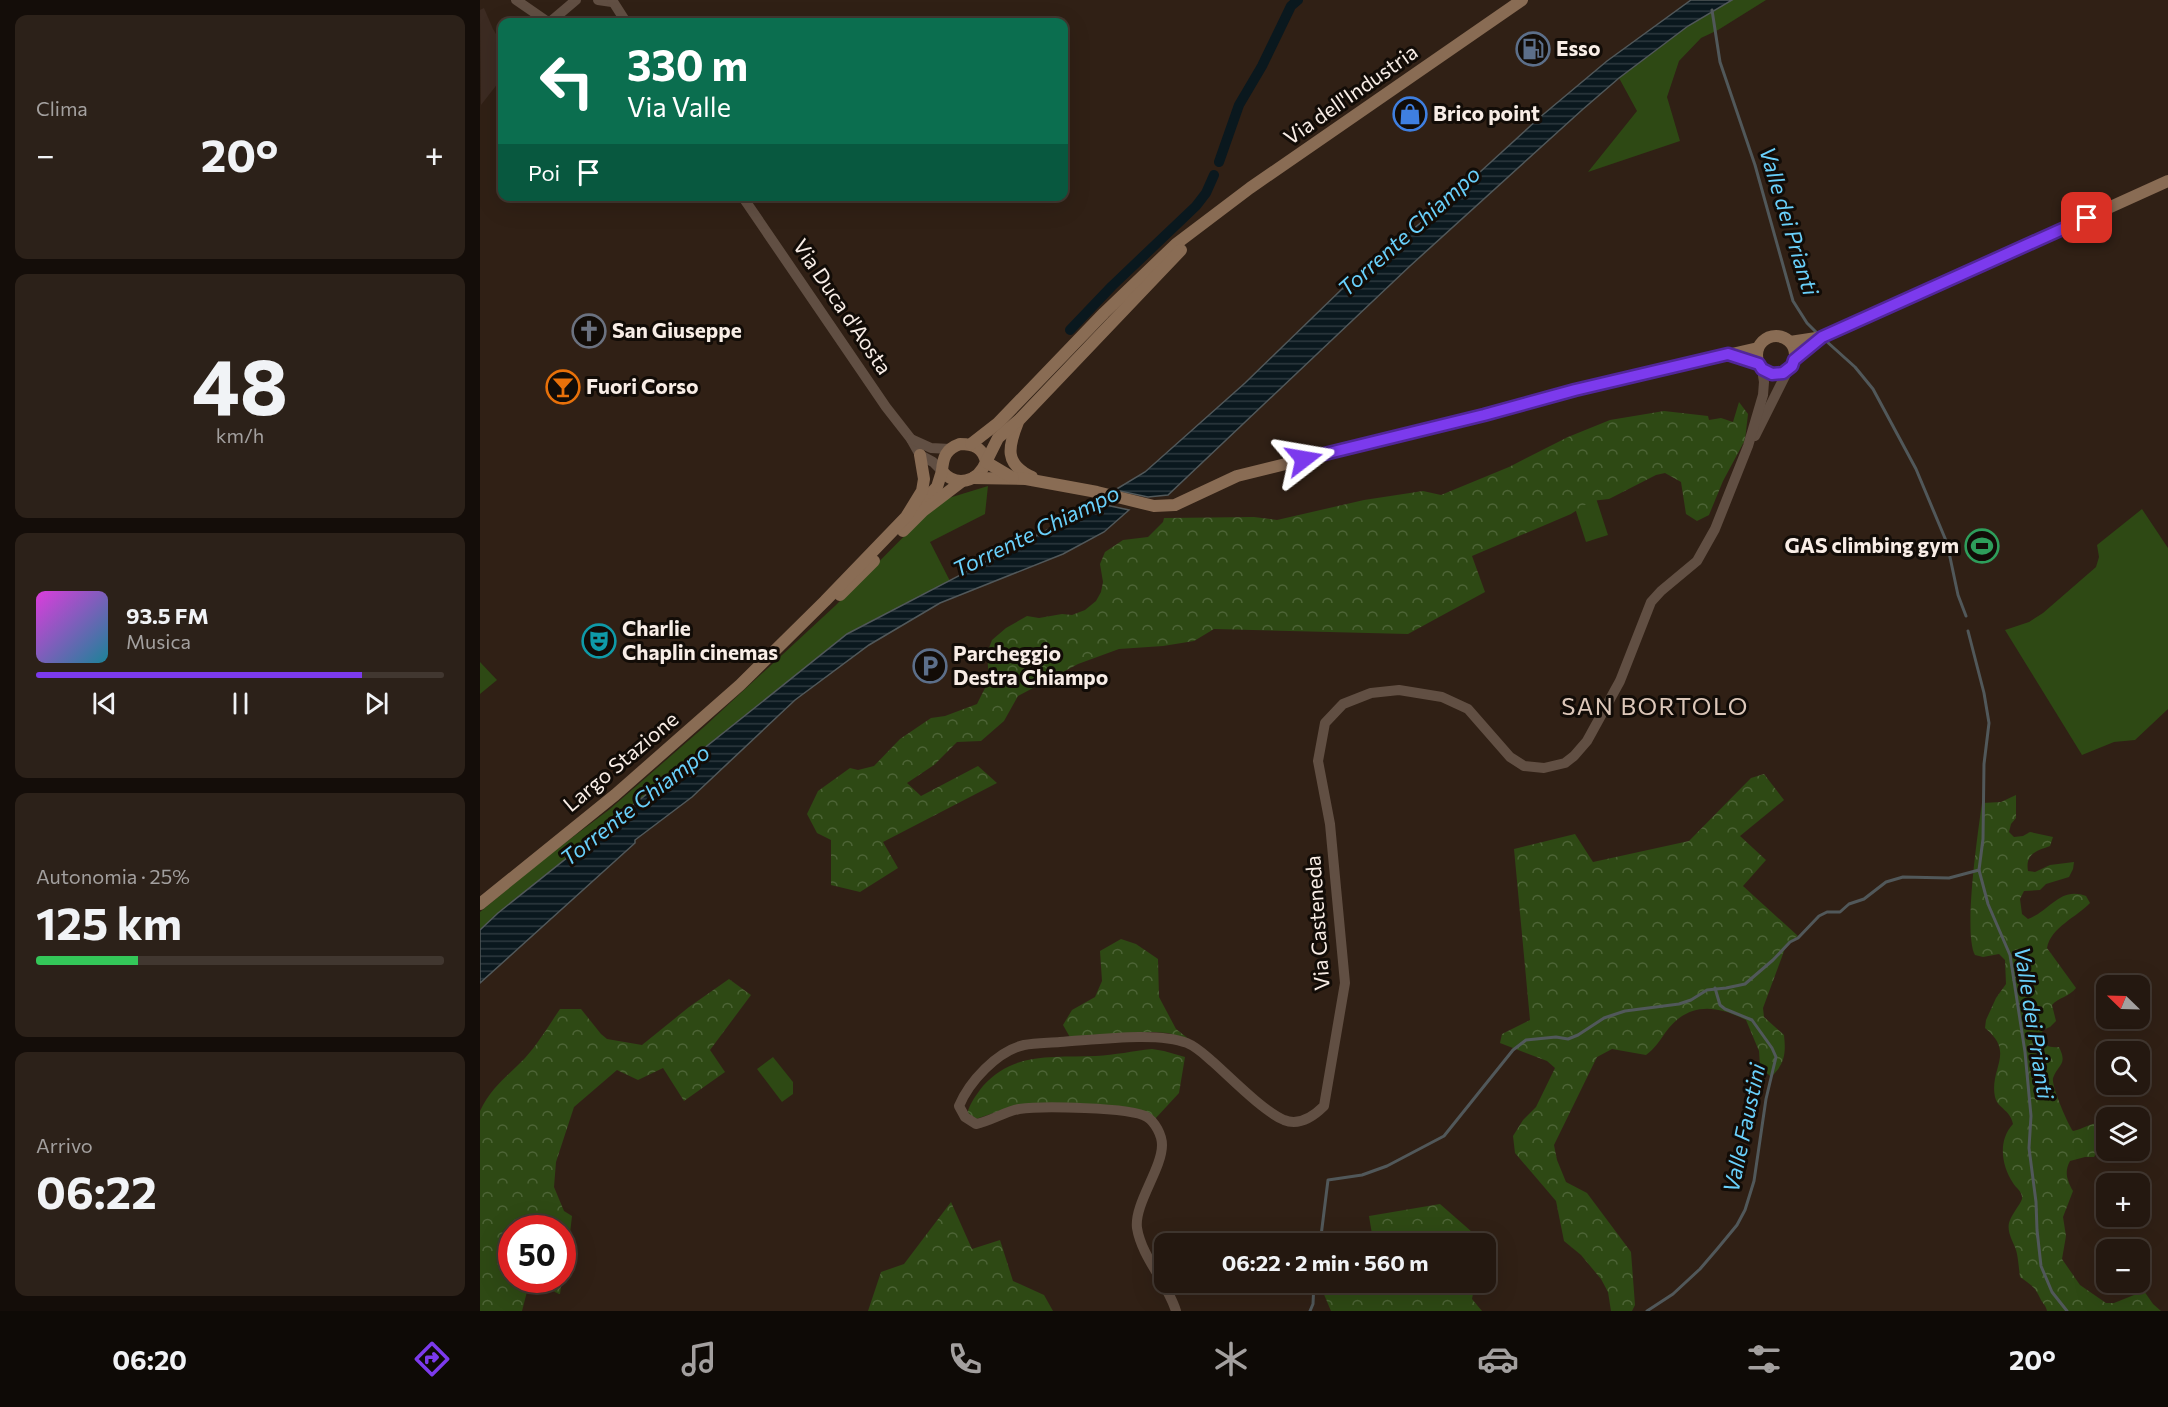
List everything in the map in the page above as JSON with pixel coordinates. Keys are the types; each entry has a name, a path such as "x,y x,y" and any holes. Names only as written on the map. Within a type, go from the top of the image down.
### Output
{"main road":[{"name":"Via dell'Industria","path":"971,444 998,423 1104,313 1176,244 1250,188 1522,0"},
{"path":"1790,342 1822,337 2168,182"},
{"name":"Via dell'Industria","path":"986,462 998,438 1020,419 1204,224"},
{"path":"1761,366 1757,359 1758,348 1765,340 1775,336 1790,342 1795,354 1791,365"},
{"path":"1728,354 1761,366 1772,374 1783,373 1822,337"},
{"path":"967,480 985,467 986,462 984,453 971,444 960,444 950,449 945,455 942,471 948,479 967,480 1013,478 1044,482 1147,504 1175,505 1237,476 1575,390 1758,348"},
{"path":"1020,419 1013,435 1010,455 1017,470 1044,482"},
{"name":"Largo Stazione","path":"906,517 922,491 924,479 920,455"},
{"path":"986,462 1013,478"},
{"name":"Largo Stazione","path":"480,903 615,795 740,685 931,494 937,487 942,471"},
{"name":"Largo Stazione","path":"782,644 797,636 813,621 922,512 967,480"}],"street":[{"path":"516,0 543,18"},
{"path":"554,18 576,0"},
{"path":"598,0 612,1 623,18"},
{"name":"Via Duca d'Aosta","path":"745,201 920,455 933,462 942,471"},
{"path":"1748,446 1762,425 1791,365"},
{"path":"1748,446 1762,395 1764,382 1761,366"},
{"path":"911,439 931,448 950,449"},
{"name":"Via Casteneda","path":"1176,1311 1172,1299 1142,1246 1137,1226 1143,1198 1156,1167 1162,1144 1157,1128 1147,1117 1115,1110 1018,1110 989,1122 976,1124 965,1117 959,1106 964,1094 997,1059 1023,1045 1107,1038 1168,1038 1189,1044 1205,1055 1266,1108 1285,1121 1301,1121 1313,1116 1324,1106 1345,983 1330,824 1318,761 1325,723 1342,704 1371,693 1399,690 1442,697 1468,709 1510,757 1524,766 1544,768 1565,763 1587,741 1620,681 1651,602 1660,591 1696,561 1704,550 1715,529 1748,446"}],"shaded area":[{"path":"484,8 498,37 498,83 481,105 480,10"}],"green space":[{"path":"1732,0 1766,0 1701,38 1679,61 1667,97 1680,141 1588,172 1637,111 1619,78 1688,26"},
{"path":"1739,402 1748,414 1745,440 1723,481 1709,515 1697,521 1686,514 1681,482 1665,473 1656,475 1609,499 1591,501 1571,514 1472,556 1485,592 1408,634 1214,629 1194,641 1119,649 1078,664 1018,696 1004,721 981,741 957,742 934,765 907,783 921,796 978,766 997,783 883,842 898,868 860,892 831,885 831,840 817,833 807,814 818,791 850,768 858,770 874,766 900,739 931,718 945,716 977,704 989,680 987,653 992,640 1006,628 1027,616 1039,618 1062,614 1072,615 1085,610 1096,601 1101,592 1103,582 1100,564 1105,552 1123,540 1148,537 1163,522 1164,518 1254,517 1277,520 1364,500 1423,491 1441,495 1509,467 1568,437 1610,420 1664,411 1708,416 1709,420 1721,418 1733,422"},
{"path":"988,486 985,514 930,542 950,581 847,634 498,913 480,930 480,912 545,858 610,809 704,727 836,605 939,501"},
{"path":"1594,492 1608,535 1586,542 1572,499"},
{"path":"2142,509 2168,548 2168,709 2135,740 2114,742 2082,755 2005,630 2029,622 2043,613 2096,567 2099,557 2097,545"},
{"path":"480,662 497,680 480,694"},
{"path":"1764,774 1784,800 1740,836 1766,860 1743,886 1798,936 1787,943 1763,1008 1764,1017 1784,1035 1785,1047 1782,1063 1771,1077 1760,1066 1759,1051 1746,1020 1713,1009 1692,1011 1674,1023 1646,1055 1612,1049 1597,1057 1554,1145 1566,1182 1587,1193 1631,1252 1635,1305 1632,1311 1611,1311 1608,1292 1601,1279 1581,1255 1564,1241 1556,1201 1515,1153 1513,1136 1523,1120 1536,1107 1555,1068 1547,1061 1500,1043 1502,1034 1530,1020 1514,849 1575,834 1593,862 1689,841 1751,778"},
{"path":"2016,795 2016,818 2009,832 2014,837 2030,832 2053,837 2050,846 2030,857 2028,871 2035,872 2050,865 2074,862 2069,877 2046,884 2040,890 2024,891 2020,899 2022,914 2028,919 2069,894 2086,896 2090,903 2059,928 2049,941 2047,948 2076,988 2052,1005 2056,1021 2043,1030 2040,1037 2048,1046 2059,1047 2062,1053 2062,1061 2053,1082 2060,1105 2073,1131 2096,1124 2094,1157 2070,1161 2068,1165 2067,1176 2073,1191 2063,1217 2066,1236 2062,1259 2080,1285 2106,1303 2114,1303 2139,1293 2145,1293 2161,1311 2047,1311 2034,1288 2020,1277 2017,1253 2009,1227 2010,1220 2022,1197 2009,1176 2003,1153 2005,1137 2013,1124 1995,1097 1999,1045 1985,1028 1986,1020 1996,998 2006,984 2005,960 1999,954 1983,957 1975,955 1970,926 1972,882 1982,803 2001,802"},
{"path":"1121,939 1136,944 1158,959 1159,997 1176,1029 1190,1040 1168,1033 1152,1032 1071,1039 1063,1025 1072,1010 1095,997 1102,981 1100,951"},
{"path":"729,979 751,995 710,1050 725,1072 684,1101 663,1068 638,1080 617,1070 574,1107 556,1162 554,1187 564,1211 570,1215 498,1215 498,1293 527,1293 522,1311 480,1311 480,1111 490,1095 530,1053 560,1009 581,1009 607,1039 642,1045 689,1007"},
{"path":"1152,1049 1185,1057 1179,1093 1154,1120 1142,1113 1014,1106 976,1119 967,1114 983,1086 995,1075 1021,1062 1050,1057 1103,1055"},
{"path":"773,1057 793,1082 793,1094 782,1102 757,1069"},
{"path":"951,1202 972,1249 1000,1240 1013,1281 1044,1295 1053,1311 868,1311 881,1272 904,1264"},
{"path":"1440,1204 1473,1233 1372,1233 1369,1216"},
{"path":"1323,1293 1473,1293 1472,1299 1482,1311 1331,1311"}],"water":[{"path":"1691,0 1732,0 1688,26 1619,78 1582,110 1410,266 1168,495 1148,497 1115,490 1145,472 1245,383 1343,288 1468,183 1539,118 1607,61"},
{"name":"Torrente Chiampo","path":"1092,502 1129,510 1104,532 1063,554 940,603 869,645 795,700 692,797 635,840 635,843 480,983 480,930 498,913 847,634 1068,519"}],"waterway":[{"path":"1219,162 1239,105 1262,66 1291,6 1298,0"},
{"name":"Valle dei Prianti","path":"1712,10 1720,62 1755,165 1793,301 1807,323 1818,334"},
{"path":"1070,330 1112,286 1196,206 1206,193 1214,175"},
{"name":"Valle dei Prianti","path":"1825,340 1855,367 1873,389 1916,469 1947,543 1958,595 1966,616"},
{"name":"Valle dei Prianti","path":"1968,631 1984,693 1989,723 1984,764 1983,839 1979,870 1988,904 2010,955 2025,1052 2031,1116 2029,1148 2041,1266 2052,1292 2067,1311"},
{"path":"1321,1233 1328,1180 1362,1175 1387,1166 1444,1136 1513,1050 1526,1040 1556,1037 1568,1039 1604,1018 1625,1011 1679,1004 1707,990 1745,984 1790,942 1798,938 1819,916 1827,912 1840,912 1849,904 1864,899 1886,882 1903,877 1949,878 1979,870"},
{"name":"Valle Faustini","path":"1647,1311 1673,1294 1700,1269 1737,1225 1745,1210 1754,1181 1766,1099 1776,1057 1752,1020 1720,1005 1715,988"},
{"path":"1310,1311 1314,1293"}],"place":[{"name":"Esso","path":"1533,49"},
{"name":"Brico point","path":"1410,114"},
{"name":"San Giuseppe","path":"589,331"},
{"name":"Fuori Corso","path":"563,387"},
{"name":"GAS climbing gym","path":"1982,546"},
{"name":"Charlie Chaplin cinemas","path":"599,641"},
{"name":"Parcheggio Destra Chiampo","path":"930,666"}],"district":[{"name":"SAN BORTOLO","path":"1655,707"}],"route":[{"path":"1304,459 1575,390 1728,354 1759,364 1762,369 1772,374 1783,373 1792,366 1794,360 1822,337 1998,260 2087,218"}]}
